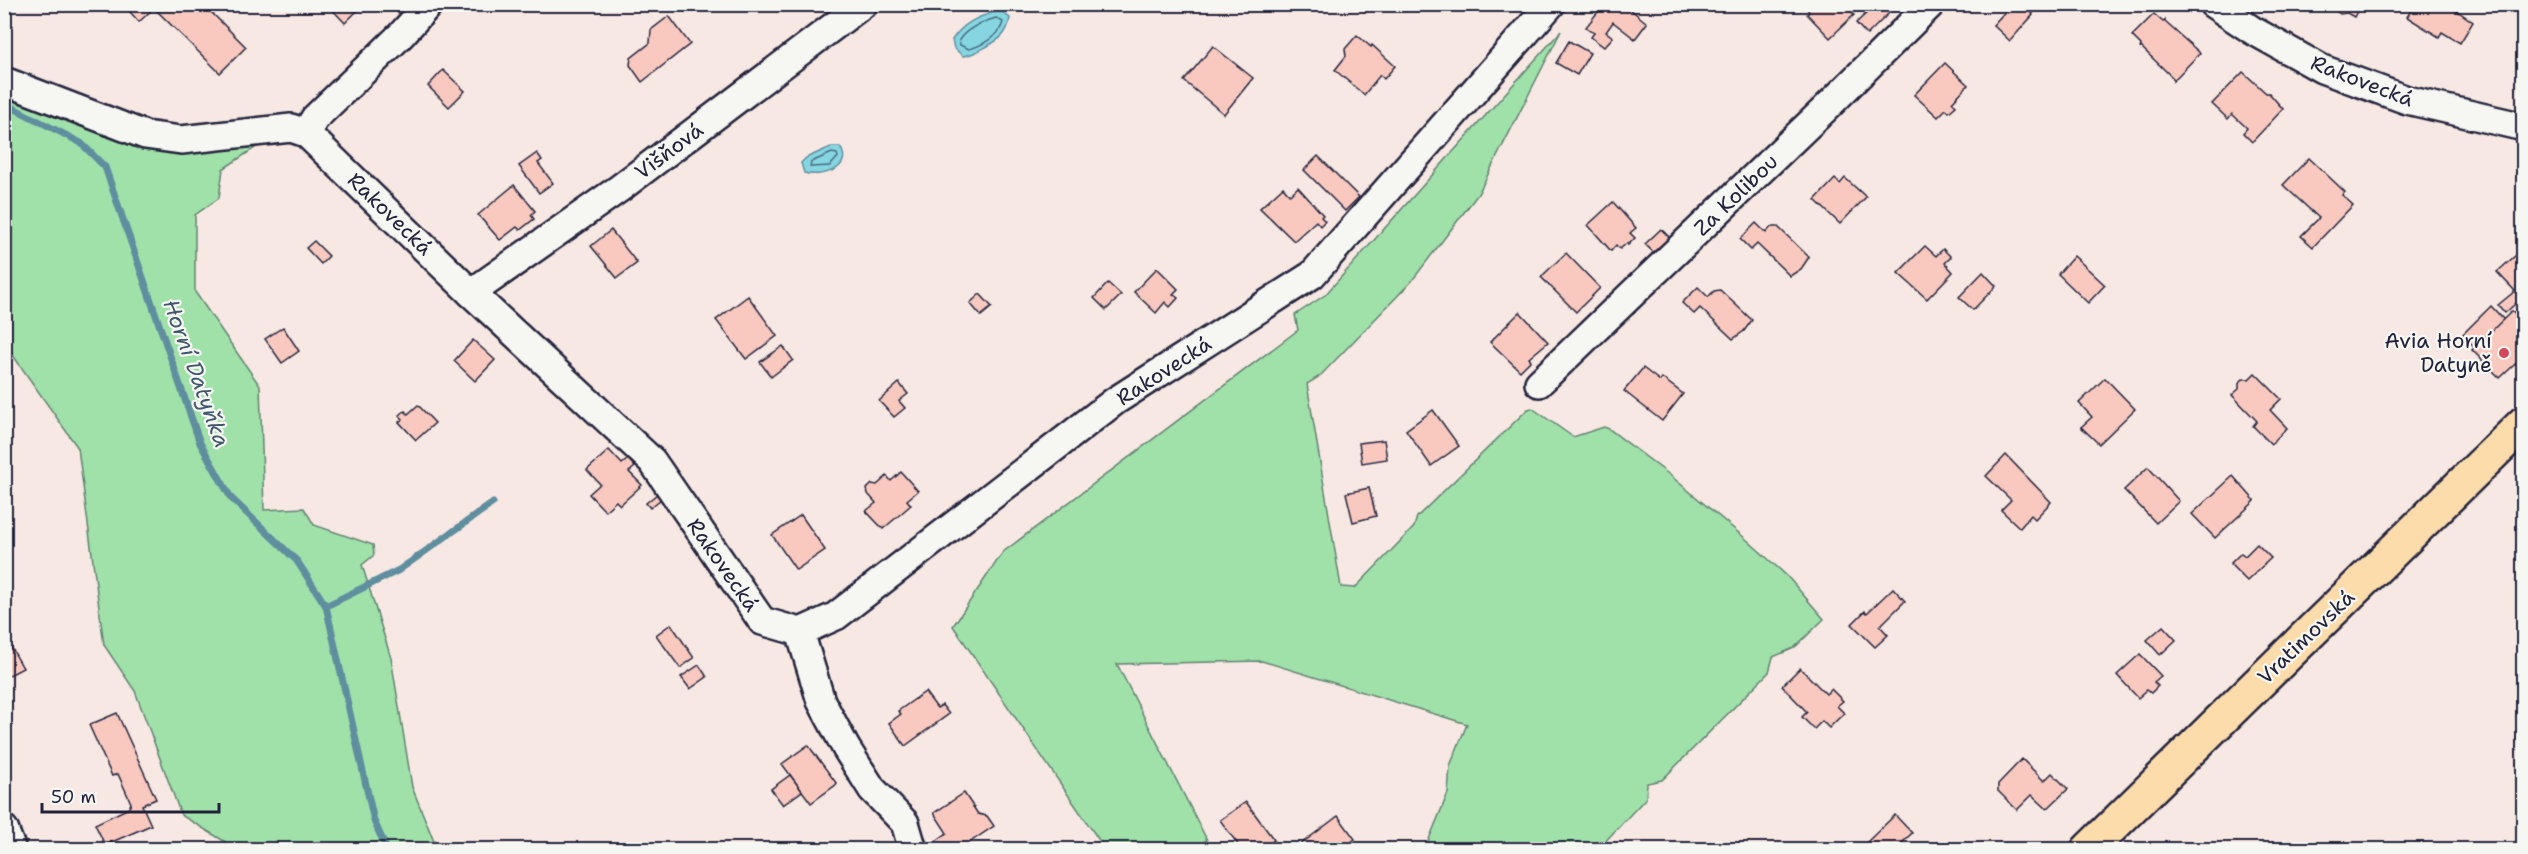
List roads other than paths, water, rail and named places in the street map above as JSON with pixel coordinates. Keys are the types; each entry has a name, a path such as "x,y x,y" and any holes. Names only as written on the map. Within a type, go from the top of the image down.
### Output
{"main road":[{"name":"Vratimovská","path":"2088,849 2523,423"}],"street":[{"path":"4,81 145,135 181,140 291,129 306,133 315,118 401,35 429,4"},
{"name":"Višňová","path":"471,293 620,188 863,4"},
{"name":"Rakovecká","path":"306,133 471,293 652,461 762,621 800,632 836,616 1115,401 1312,275 1551,4"},
{"name":"Za Kolibou","path":"1539,382 1825,109 1931,4"},
{"name":"Rakovecká","path":"2213,4 2252,30 2322,69 2408,100 2523,127"},
{"path":"800,632 821,700 836,729 872,789 904,823 913,849"},
{"path":"4,829 12,849"}],"water":[{"path":"995,12 1002,12 1010,18 1005,33 999,39 972,54 963,56 954,48 952,40 965,25"},
{"path":"831,147 840,147 843,161 839,166 826,173 804,173 801,163 806,158"}],"waterway":[{"name":"Horní Datyňka","path":"4,103 81,143 105,167 200,443 231,498 297,561 326,606 374,821 387,850"},
{"path":"326,606 399,570 493,503"}],"place":[{"name":"Avia Horní Datyně","path":"2504,353"}]}
